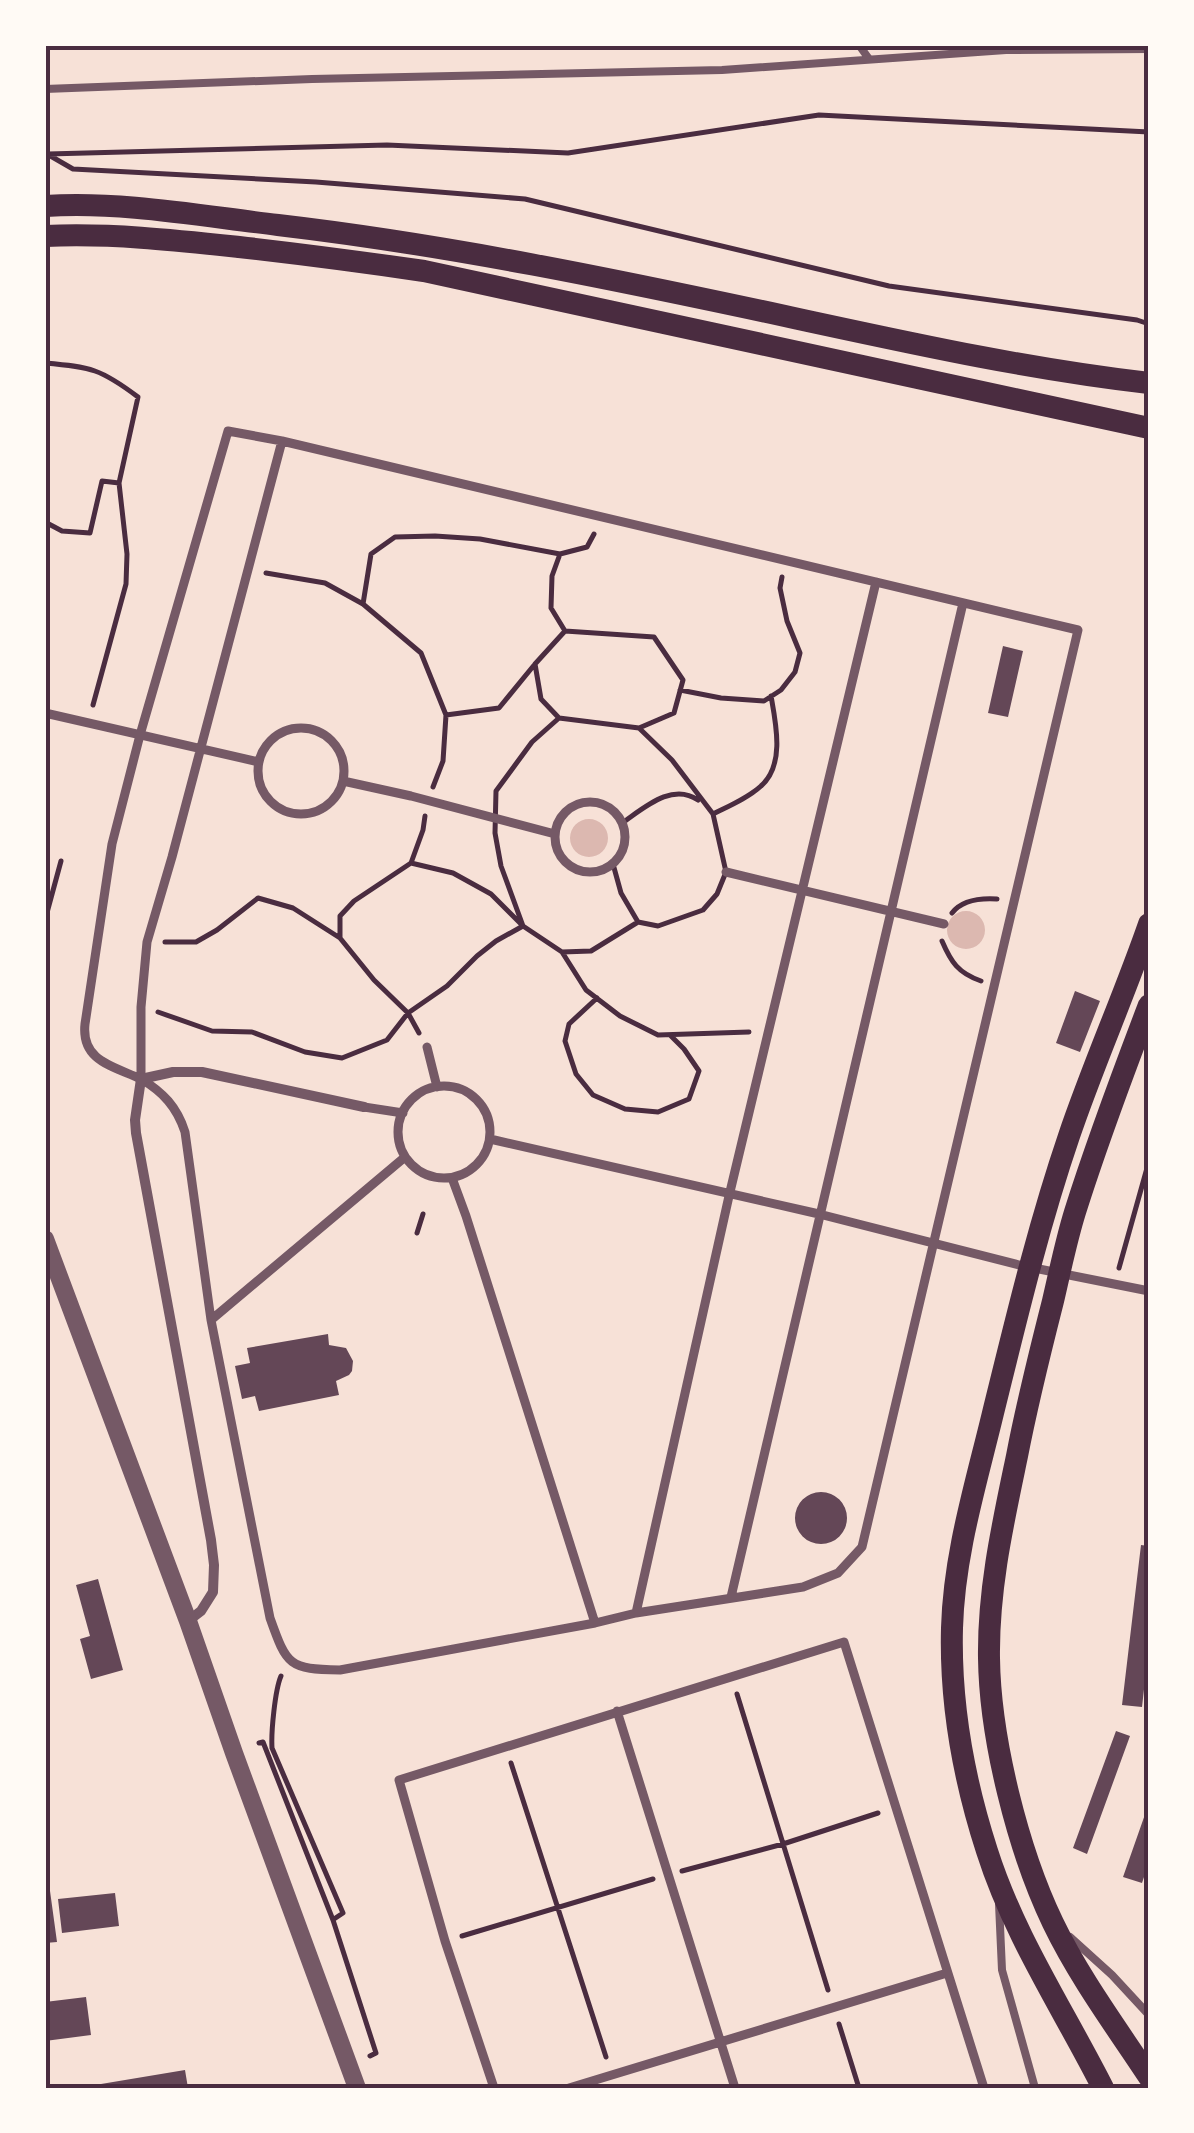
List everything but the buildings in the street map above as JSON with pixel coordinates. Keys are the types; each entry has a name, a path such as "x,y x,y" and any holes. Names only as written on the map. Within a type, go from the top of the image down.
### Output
{"main road":[{"path":"45,206 125,206 411,242 643,286 996,361 1149,384"},
{"path":"45,236 160,238 424,271 1149,428"},
{"path":"1103,2088 1024,1944 998,1884 960,1744 952,1626 959,1554 1046,1206 1078,1109 1149,924"},
{"path":"1149,1005 1074,1215 1025,1415 996,1557 989,1662 995,1726 1017,1822 1052,1922 1149,2077"}],"street":[{"path":"228,431 282,441 1078,630 862,1546 838,1573 803,1587 636,1613 340,1670 307,1670 288,1660 281,1649 270,1618 211,1320 181,1118 169,1100 142,1079 97,1058 90,1052 84,1035 112,844 228,431"},
{"path":"188,1621 209,1601 214,1564 136,1133 142,1079 140,1008 147,942 282,441"},
{"path":"636,1613 729,1196 876,582"},
{"path":"731,1597 962,603"},
{"path":"45,713 259,762"},
{"path":"297,728 310,729 323,734 341,754 343,781 330,804 306,814 292,813 269,800 261,788 259,762 272,739 297,728"},
{"path":"343,781 555,834"},
{"path":"584,803 606,807 622,824 624,845 613,864 594,872 574,868 559,854 555,834 558,823 564,814 584,803"},
{"path":"726,872 944,924"},
{"path":"427,1047 438,1087"},
{"path":"142,1079 165,1073 202,1072 403,1113"},
{"path":"438,1087 470,1094 482,1106 489,1122 490,1139 484,1157 470,1171 452,1178 434,1177 418,1170 405,1157 400,1142 403,1113 412,1100 438,1087"},
{"path":"490,1139 819,1214 934,1245 1149,1291"},
{"path":"211,1320 405,1157"},
{"path":"452,1178 594,1623"},
{"path":"45,1238 357,2088"},
{"path":"494,2088 445,1941 399,1780 844,1642 984,2088"},
{"path":"617,1712 735,2088"},
{"path":"569,2088 947,1973"}],"lane":[{"path":"859,45 869,60"},
{"path":"45,89 722,70 1006,50 1149,48"},
{"path":"998,1884 1002,1970 1035,2088"},
{"path":"1052,1922 1098,1961 1149,2014"}],"path":[{"path":"46,154 388,144 568,153 819,115 1149,132"},
{"path":"46,154 73,169 316,182 525,199 890,286 1149,324"},
{"path":"45,363 83,366 108,375 138,396 119,483 127,554 126,584 88,723"},
{"path":"45,522 62,531 90,533 102,480 119,483"},
{"path":"363,604 371,554 395,537 480,539 560,554 587,546 602,518"},
{"path":"560,554 552,576 551,608 565,632"},
{"path":"680,690 764,701 795,672 800,653 787,621 780,588 786,562"},
{"path":"446,715 499,708 565,632"},
{"path":"535,664 540,699 559,718 639,728 674,713 683,680 654,637 565,632"},
{"path":"713,814 764,785 775,764 777,731 772,696"},
{"path":"522,926 501,866 495,833 496,792 532,742 559,718"},
{"path":"562,952 591,950 638,922 658,926 703,910 717,894 726,872 713,814 672,760 639,728"},
{"path":"622,824 671,793 694,795 713,814"},
{"path":"45,920 61,861"},
{"path":"410,863 452,873 491,894 522,926 562,952 586,990 620,1016 658,1036 770,1031"},
{"path":"613,864 622,893 638,922"},
{"path":"147,942 196,942 258,898 294,908 340,938"},
{"path":"994,986 969,977 951,962 941,939 944,924 958,906 984,898 1014,900"},
{"path":"140,1008 212,1031 252,1032 306,1052 342,1058 388,1040 408,1013 447,986 496,941 522,926"},
{"path":"597,998 568,1024 565,1042 576,1074 593,1095 625,1109 658,1112 689,1099 699,1071 672,1036"},
{"path":"1114,1286 1149,1161"},
{"path":"417,1233 422,1214"},
{"path":"288,1660 277,1685 272,1748 343,1913 333,1920"},
{"path":"731,1677 858,2088"},
{"path":"259,1743 263,1742 333,1920 376,2054 348,2063"},
{"path":"506,1746 612,2074"}],"shaded area":[{"path":"589,819 603,824 608,838 603,852 589,857 575,852 570,838 575,824"},
{"path":"966,911 980,916 985,930 980,944 966,949 952,944 947,930 952,916"}]}
